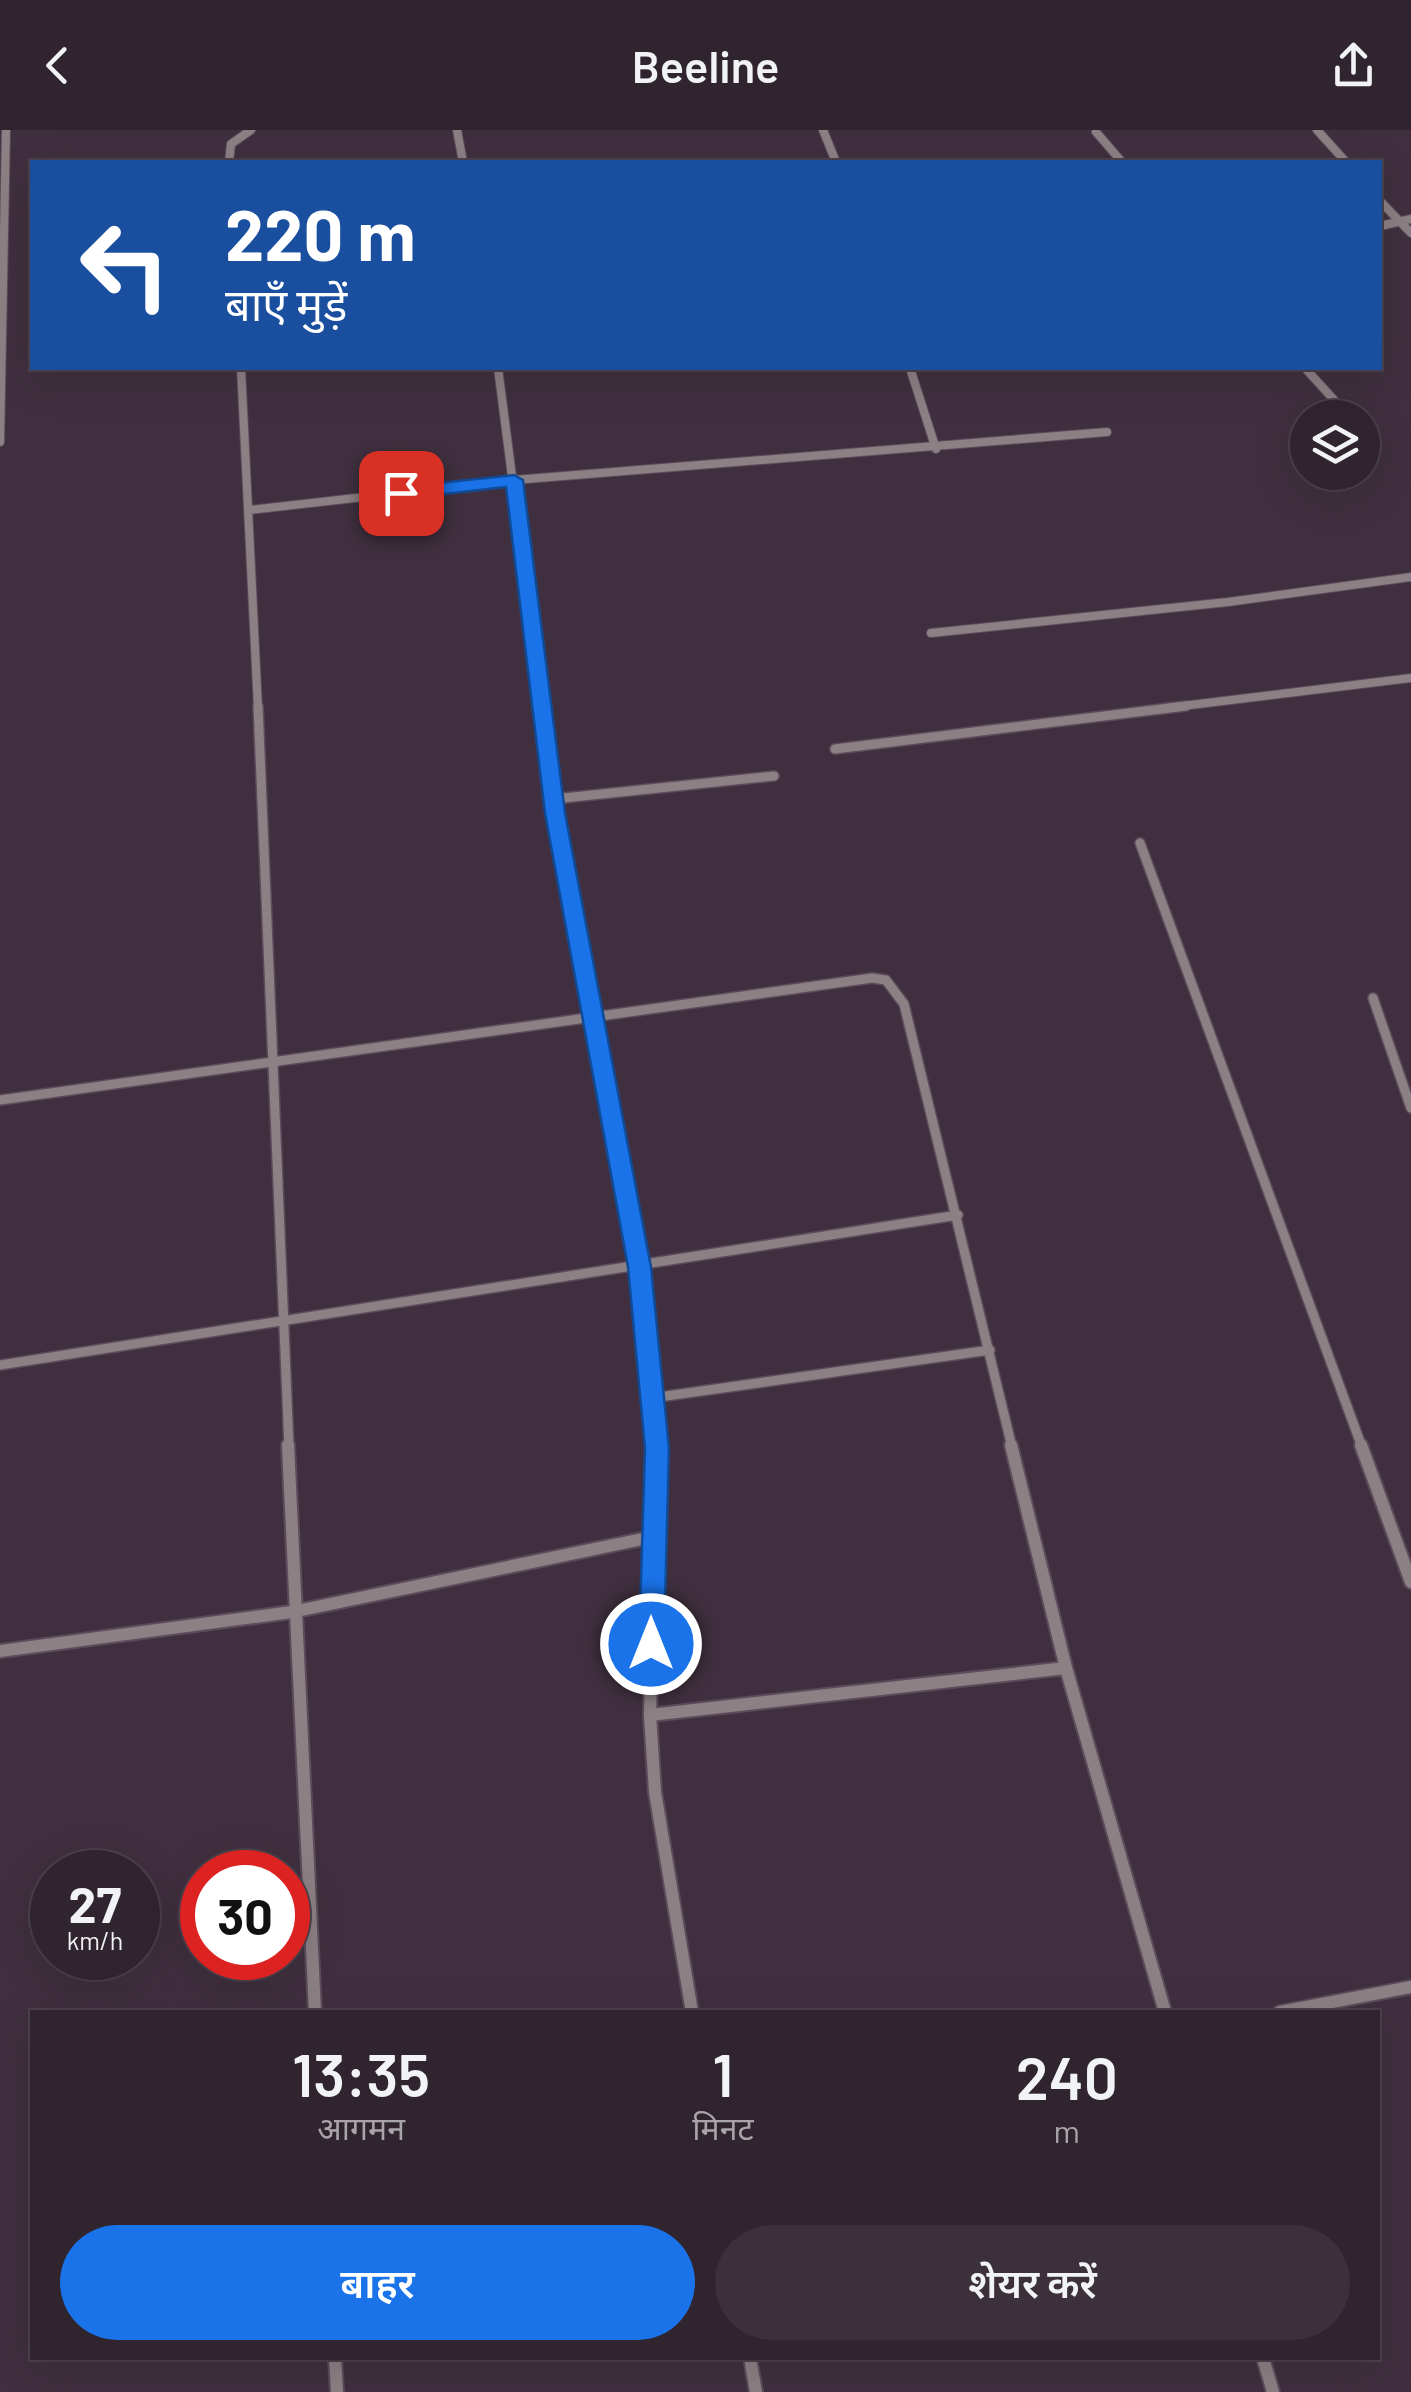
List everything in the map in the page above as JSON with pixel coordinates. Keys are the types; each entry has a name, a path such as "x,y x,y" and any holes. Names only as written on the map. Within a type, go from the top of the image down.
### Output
{"street":[{"path":"0,442 6,130"},
{"path":"228,160 231,144 251,130"},
{"path":"457,130 464,160"},
{"path":"823,130 835,160"},
{"path":"1316,130 1344,160"},
{"path":"1096,132 1120,160"},
{"path":"1382,203 1411,233"},
{"path":"1382,226 1411,219"},
{"path":"241,370 276,1063 292,1612 316,2010"},
{"path":"498,370 554,799 590,1018 640,1267 657,1448 650,1714 655,1792 692,2010"},
{"path":"911,370 936,448"},
{"path":"1307,370 1334,400"},
{"path":"249,510 514,480 1107,432"},
{"path":"931,633 1228,602 1411,577"},
{"path":"835,749 1411,678"},
{"path":"554,799 774,776"},
{"path":"1140,843 1411,1582"},
{"path":"0,1100 872,978 886,980 904,1004 1066,1668 1164,2010"},
{"path":"1373,998 1411,1108"},
{"path":"0,1365 282,1317 640,1267 958,1215"},
{"path":"652,1398 990,1350"},
{"path":"0,1651 292,1612 652,1537"},
{"path":"650,1714 1066,1668"},
{"path":"1290,2010 1411,1987"},
{"path":"335,2360 337,2392"},
{"path":"750,2360 756,2392"},
{"path":"1264,2360 1273,2392"}],"route":[{"path":"401,493 514,480 555,813 590,1018 640,1267 657,1448 651,1644"}]}
